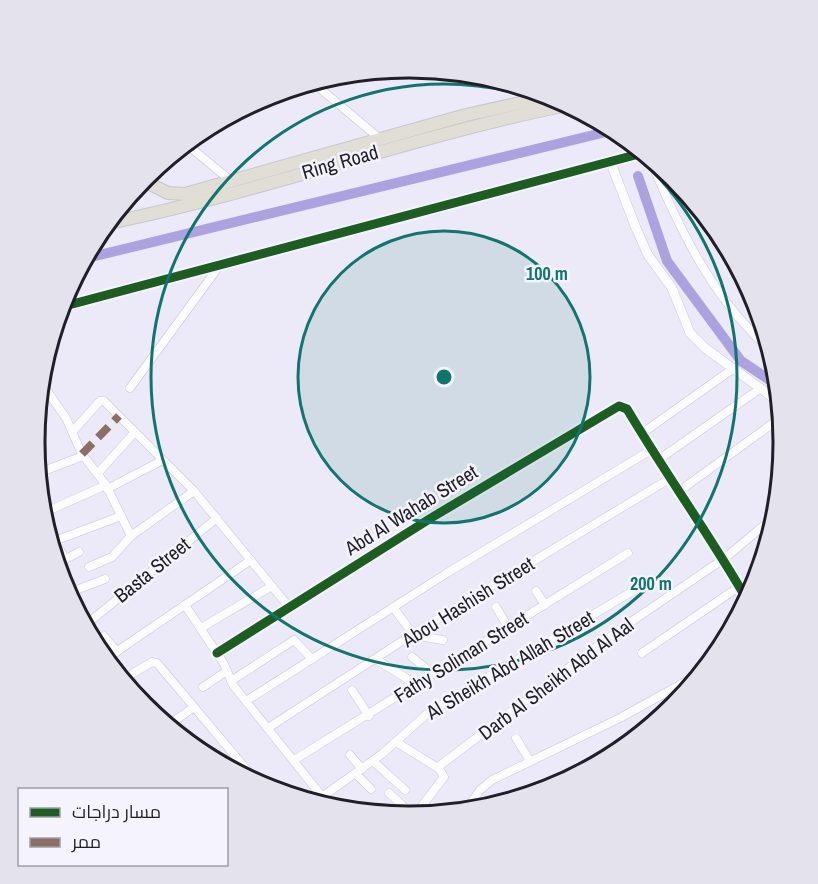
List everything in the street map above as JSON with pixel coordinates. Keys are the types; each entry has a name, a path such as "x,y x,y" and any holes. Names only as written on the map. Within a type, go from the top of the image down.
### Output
{"highway":[{"name":"Ring Road","path":"152,185 162,191 179,194 379,138 534,100"},
{"name":"Ring Road","path":"119,221 181,207 469,127 553,108"}],"street":[{"path":"320,89 379,138"},
{"path":"193,149 231,181"},
{"path":"73,304 634,155"},
{"path":"610,161 648,255 672,288 690,333 705,348 770,395"},
{"path":"657,176 674,215 698,260 722,296 758,337"},
{"path":"130,388 220,265"},
{"path":"734,368 641,434 678,492 725,558 741,589"},
{"path":"658,460 761,388"},
{"path":"48,393 73,431 83,456 98,472 107,487 131,536"},
{"path":"73,431 102,399 194,491 290,607"},
{"name":"Abd Al Wahab Street","path":"217,653 614,407 627,409 641,434"},
{"path":"678,492 772,424"},
{"path":"98,472 135,432"},
{"path":"246,701 393,607 651,450"},
{"path":"46,470 83,456"},
{"path":"51,510 107,487 163,460"},
{"name":"Abou Hashish Street","path":"268,728 413,635 669,478"},
{"path":"89,567 112,557 131,536 194,491"},
{"path":"58,540 121,516"},
{"name":"Basta Street","path":"92,620 217,518"},
{"name":"Darb Al Sheikh Abd Al Aal","path":"438,768 616,632 725,558 762,527"},
{"path":"64,560 78,552"},
{"name":"Fathy Soliman Street","path":"294,760 369,716 544,604 628,554"},
{"path":"104,636 113,654 251,560"},
{"path":"77,590 105,579"},
{"name":"Al Sheikh Abd Allah Street","path":"325,796 373,761 428,713 648,582"},
{"path":"201,628 272,586"},
{"path":"642,653 740,586"},
{"path":"536,591 544,604"},
{"path":"185,605 217,653 231,681 321,795"},
{"path":"393,607 413,635 443,640"},
{"path":"496,607 508,627"},
{"path":"231,681 294,640 312,659"},
{"path":"412,657 433,674"},
{"path":"377,660 417,685"},
{"path":"130,675 150,663 157,663 242,765"},
{"path":"202,687 227,671"},
{"path":"472,800 492,780 659,698 681,684"},
{"path":"352,690 369,716"},
{"path":"175,721 194,707"},
{"path":"516,738 530,761"},
{"path":"396,742 438,768 444,777 422,805"},
{"path":"351,755 371,789"},
{"path":"373,761 405,790"},
{"path":"389,793 404,806"}],"waterway":[{"path":"97,256 601,133"},
{"path":"638,176 667,261 741,361 767,379"}],"marked path":[{"path":"82,454 119,416"}],"cycle path":[{"path":"73,304 634,155"},
{"path":"217,653 431,518 619,406 627,409 741,590"}]}
